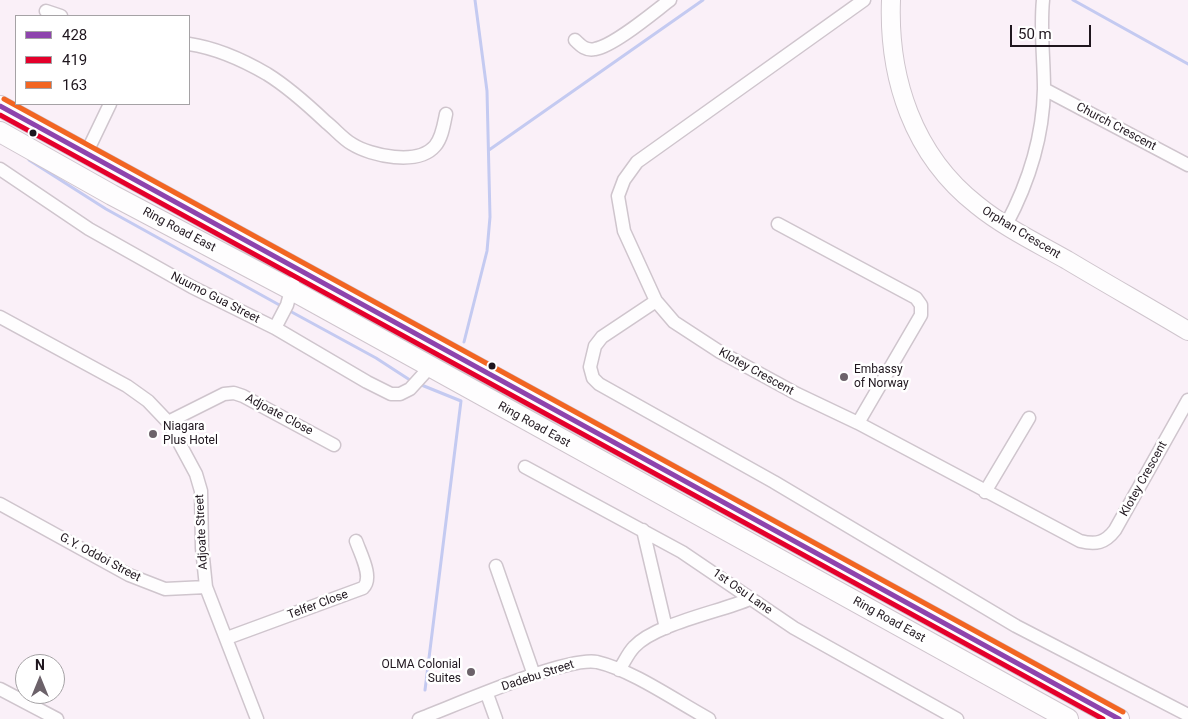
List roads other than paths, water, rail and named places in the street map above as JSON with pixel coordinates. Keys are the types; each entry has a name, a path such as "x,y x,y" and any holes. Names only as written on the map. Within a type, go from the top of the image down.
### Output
{"main road":[{"name":"Ring Road East","path":"0,106 1119,719"},
{"name":"Ring Road East","path":"0,132 120,199 286,302 634,480 1068,719"},
{"path":"634,480 646,460"}],"street":[{"path":"575,40 585,49 595,49 608,44 670,0"},
{"name":"Klotey Crescent","path":"864,0 637,162 624,180 618,196 624,231 656,301 674,322 720,352 797,394 858,423 985,492 1080,541 1092,544 1108,539 1115,530 1188,400"},
{"name":"Orphan Crescent","path":"891,0 892,50 898,86 913,124 931,156 956,185 976,205 1006,225 1188,331"},
{"path":"1006,225 1023,193 1037,153 1044,89 1042,0"},
{"path":"46,11 57,15"},
{"path":"190,44 213,48 267,74 302,99 351,144 370,154 400,158 429,151 436,146 446,114"},
{"name":"Church Crescent","path":"1044,89 1188,165"},
{"path":"86,154 110,105"},
{"name":"Nuumo Gua Street","path":"0,170 89,229 192,287 275,328 366,382 391,394 400,394 410,389 424,373"},
{"path":"778,224 916,298 921,305 921,315 858,423"},
{"path":"275,328 300,269"},
{"path":"656,301 602,337 595,346 590,367 593,378 599,384 774,482 1016,626 1188,715"},
{"name":"Adjoate Street","path":"0,318 127,386 148,401 168,422 191,461 200,491 203,571 206,587 257,719"},
{"name":"Adjoate Close","path":"168,422 224,394 234,393 334,445"},
{"path":"985,492 1029,418"},
{"name":"1st Osu Lane","path":"525,467 643,530 718,575 750,600 794,628 957,719"},
{"name":"G.Y. Oddoi Street","path":"0,504 128,575 165,589 206,587"},
{"path":"643,530 666,628"},
{"name":"Telfer Close","path":"227,638 363,588 368,578 356,542"},
{"path":"496,566 534,676"},
{"path":"619,670 633,648 645,638 666,628 750,600"},
{"name":"Dadebu Street","path":"423,718 534,676 589,661 619,670 701,717"},
{"path":"0,689 57,719"},
{"path":"487,694 496,719"}],"waterway":[{"path":"464,342 487,251 490,217 487,91 475,0"},
{"path":"489,150 703,0"},
{"path":"1073,0 1188,64"},
{"path":"29,160 106,209 283,307"},
{"path":"288,310 376,358 413,382"},
{"path":"419,384 461,401 425,690"}],"place":[{"name":"Embassy of Norway","path":"844,377"},
{"name":"Niagara Plus Hotel","path":"153,434"},
{"name":"OLMA Colonial Suites","path":"471,672"}]}
